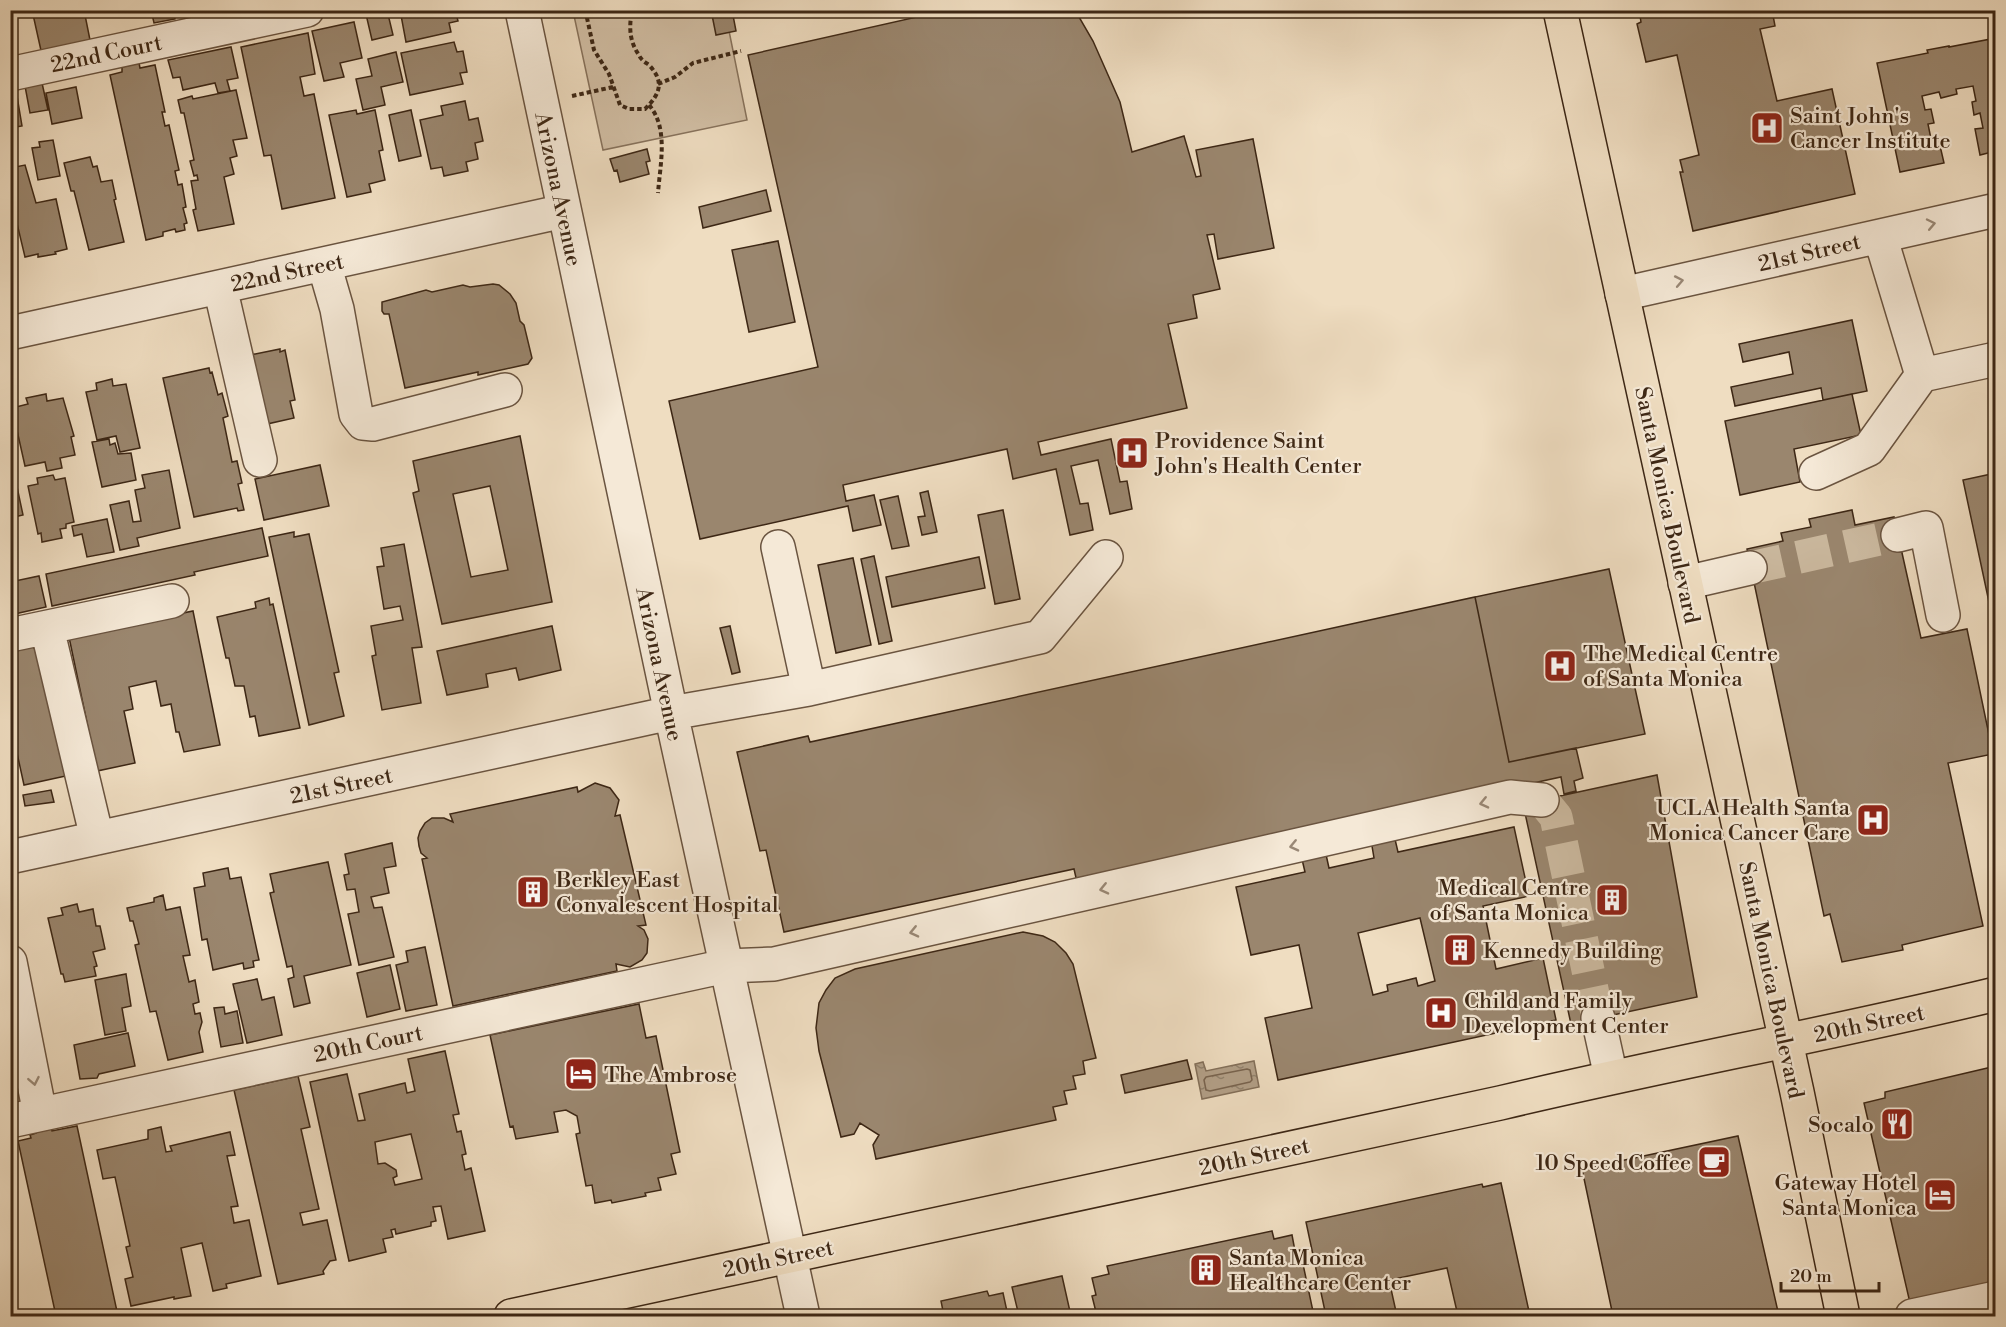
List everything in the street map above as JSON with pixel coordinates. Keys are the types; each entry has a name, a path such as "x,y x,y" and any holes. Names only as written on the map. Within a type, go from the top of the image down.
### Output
{"main road":[{"name":"Santa Monica Boulevard","path":"1560,10 1843,1317"},
{"name":"20th Street","path":"516,1316 1995,994"}],"street":[{"name":"22nd Court","path":"10,74 307,10"},
{"name":"Arizona Avenue","path":"522,10 671,712 803,1317"},
{"name":"21st Street","path":"1622,294 1995,210"},
{"name":"22nd Street","path":"10,333 564,211"},
{"path":"1880,236 1922,375"},
{"path":"324,264 337,309 356,414 363,423 373,424 505,390"},
{"path":"220,287 260,460"},
{"path":"1816,473 1869,449 1922,375 1995,359"},
{"path":"1898,535 1926,528 1943,615"},
{"path":"778,547 809,689"},
{"name":"21st Street","path":"10,857 671,712 809,689 1040,638 1106,557"},
{"path":"1685,583 1750,568"},
{"path":"10,635 172,601"},
{"path":"47,628 97,838"},
{"name":"20th Court","path":"25,1117 726,966 774,964 1510,797 1542,800"},
{"path":"10,962 25,1117"},
{"path":"1598,1018 1611,1077"},
{"path":"1912,1317 1995,1298"}],"path":[{"path":"588,10 587,18 594,50 609,74 620,105 629,109 645,109 654,102 660,90 658,78 650,66 640,58 633,45 630,33 632,10"},
{"path":"658,84 675,77 693,63 741,51"},
{"path":"541,102 613,87"},
{"path":"649,105 657,114 662,143 658,193"}],"shaded area":[{"path":"573,11 725,11 747,120 603,150"}],"water":[{"path":"1254,1061 1259,1087 1202,1099 1195,1064 1203,1062 1206,1071"}],"building":[{"path":"32,10 84,10 91,45 42,55"},
{"path":"151,10 174,10 175,19 154,23"},
{"path":"365,10 387,10 393,35 372,40"},
{"path":"400,10 455,10 458,21 449,23 451,32 406,42"},
{"path":"711,10 732,10 736,31 716,35"},
{"path":"916,10 1075,10 1093,41 1120,102 1132,152 1184,136 1196,177 1201,176 1196,150 1253,139 1274,248 1218,259 1214,234 1207,235 1220,289 1193,295 1197,318 1168,324 1187,408 1038,442 1041,455 1111,439 1120,482 1127,481 1132,509 1110,514 1098,460 1071,466 1080,504 1088,503 1093,530 1070,535 1056,469 1013,479 1007,449 843,485 846,501 874,495 881,525 853,531 848,506 700,539 669,401 818,367 748,55 917,17"},
{"name":"Saint John's Cancer Institute","path":"1639,10 1772,10 1775,26 1760,29 1777,101 1832,89 1855,194 1693,231 1680,172 1683,172 1680,160 1699,155 1677,55 1646,62 1637,24 1641,22"},
{"path":"354,22 362,58 340,63 344,77 324,81 312,31"},
{"path":"308,33 315,74 300,77 304,96 314,94 335,198 282,209 271,155 264,156 241,47"},
{"path":"1996,38 1996,151 1980,155 1975,129 1983,128 1980,113 1974,115 1972,102 1976,101 1973,86 1956,89 1957,94 1941,98 1939,92 1922,96 1925,110 1931,109 1934,123 1928,124 1931,139 1938,137 1944,163 1900,172 1877,63 1928,53 1927,50"},
{"path":"454,42 457,52 463,51 467,72 460,73 463,84 410,95 401,53"},
{"path":"231,47 238,78 227,80 230,91 218,93 215,83 183,90 180,77 173,78 168,60"},
{"path":"396,52 403,82 381,87 385,105 363,110 356,79 372,76 368,59"},
{"path":"139,63 140,68 155,65 165,112 162,112 165,126 169,125 179,170 175,171 178,185 182,184 186,207 183,208 187,223 184,224 185,230 176,232 175,229 163,232 163,236 146,240 110,75 122,72 122,67"},
{"path":"42,83 48,110 30,113 25,86"},
{"path":"76,87 82,118 52,124 46,93"},
{"path":"236,90 247,138 233,140 237,156 230,158 234,174 224,177 234,224 198,231 193,210 196,209 191,181 198,180 197,175 194,176 190,161 194,160 184,113 181,113 178,100"},
{"path":"17,96 22,126 10,128 10,97"},
{"path":"465,101 469,120 478,118 483,141 475,143 478,159 466,162 468,171 444,176 442,167 431,169 420,120 443,115 441,106"},
{"path":"356,110 357,114 375,110 383,150 379,151 385,180 369,184 371,192 347,197 329,115"},
{"path":"411,110 421,156 399,161 389,115"},
{"path":"53,140 60,176 38,180 32,148 40,147 39,142"},
{"path":"647,149 650,161 646,162 649,174 620,182 617,170 614,171 610,159"},
{"path":"90,157 93,167 97,166 101,182 112,180 116,199 114,200 124,242 89,250 74,191 71,191 64,163"},
{"path":"25,165 36,203 56,199 67,249 55,252 56,254 25,257 10,194 10,168"},
{"path":"766,190 771,211 703,228 699,207"},
{"path":"778,241 795,322 749,332 732,250"},
{"path":"463,285 470,287 499,285 510,294 516,303 532,358 528,364 405,388 389,314 384,314 382,311 382,302 426,290 432,292"},
{"path":"1852,320 1867,391 1823,400 1821,388 1735,406 1731,387 1793,374 1789,352 1743,362 1739,344"},
{"path":"280,349 280,352 285,350 295,400 290,401 294,418 267,424 245,356"},
{"path":"209,368 218,395 222,393 228,416 223,418 232,462 237,461 242,483 238,484 244,510 238,511 237,508 194,517 163,378"},
{"path":"112,379 113,386 126,384 140,448 120,452 116,436 97,440 86,392 97,390 96,383"},
{"path":"46,394 47,401 63,398 74,436 71,437 75,455 60,458 62,468 47,471 45,462 25,466 12,408 28,404 26,398"},
{"path":"1852,394 1861,435 1794,449 1800,482 1740,495 1725,421"},
{"path":"520,436 552,602 442,624 413,493 419,491 413,461","holes":["490,486 508,570 471,577 453,494"]},
{"path":"109,439 110,445 115,443 118,454 131,453 136,480 102,487 92,442"},
{"path":"10,454 23,515 10,518"},
{"path":"320,465 329,506 264,520 255,479"},
{"path":"169,470 180,528 137,538 139,546 120,550 110,505 129,501 133,522 141,521 135,490 145,488 142,475"},
{"path":"1996,473 1996,635 1963,480"},
{"path":"53,475 55,480 65,478 74,522 60,529 62,538 42,542 41,533 38,534 28,486 38,484 37,478"},
{"path":"928,491 937,532 922,535 918,517 925,516 920,493"},
{"path":"898,496 909,546 892,549 880,500"},
{"path":"1003,510 1020,599 995,604 978,515"},
{"path":"1852,510 1855,525 1894,517 1921,638 1967,629 1993,754 1948,763 1983,926 1902,945 1903,950 1842,962 1830,914 1824,916 1747,549 1783,541 1781,533 1811,527 1809,519"},
{"path":"107,519 114,552 87,557 82,534 74,536 72,526"},
{"path":"262,528 268,556 194,572 195,575 52,606 46,574"},
{"path":"294,532 294,537 309,534 339,672 334,673 344,716 309,725 269,537"},
{"path":"404,544 422,647 412,648 421,703 382,710 372,656 376,655 371,626 403,620 400,606 384,609 377,567 384,566 381,548"},
{"path":"874,556 892,641 879,644 861,559"},
{"path":"979,557 985,588 892,607 886,577"},
{"path":"853,558 871,645 836,653 818,565"},
{"name":"The Medical Centre of Santa Monica","path":"1609,569 1645,734 1509,762 1475,597"},
{"path":"39,576 46,607 10,615 10,582"},
{"name":"The Medical Centre of Santa Monica","path":"1475,597 1509,762 1576,748 1583,778 1574,781 1576,791 1564,794 1561,777 1077,882 1074,869 784,932 766,850 760,851 737,752 808,736 810,742"},
{"path":"269,598 270,605 273,604 300,728 259,736 255,716 250,717 244,686 235,686 217,617 256,608 255,602"},
{"path":"193,611 220,745 184,752 179,732 176,732 171,704 161,706 156,681 129,687 133,709 124,711 135,763 97,771 69,637"},
{"path":"552,626 561,670 519,680 516,668 486,674 488,687 447,695 437,651"},
{"path":"730,626 740,672 732,674 720,628"},
{"path":"33,643 34,648 41,646 75,774 24,785 17,753 11,755 10,752 10,648"},
{"name":"Medical Centre of Santa Monica","path":"1657,775 1697,997 1571,1024 1523,804"},
{"name":"Berkley East Convalescent Hospital","path":"595,783 610,788 619,800 615,816 620,815 646,925 638,926 644,930 648,939 647,953 642,960 630,967 616,964 617,971 453,1006 422,859 427,858 421,853 419,846 418,838 425,823 432,818 444,818 453,822 450,814 577,787 578,792"},
{"path":"51,790 54,802 25,806 23,795"},
{"name":"Kennedy Building","path":"1514,827 1529,896 1483,906 1496,969 1543,958 1556,1020 1278,1080 1265,1018 1312,1008 1299,945 1251,955 1236,887 1305,872 1301,855 1325,850 1329,868 1374,858 1371,840 1394,835 1398,852","holes":["1420,918 1435,981 1418,986 1416,978 1387,985 1388,991 1373,995 1358,933"]},
{"path":"392,843 396,866 384,868 389,893 371,897 374,908 382,907 394,957 359,965 348,914 359,912 355,889 347,890 344,875 349,874 345,854"},
{"path":"328,862 351,965 304,976 310,1003 294,1007 288,979 294,977 292,966 287,967 270,893 274,892 270,874"},
{"path":"228,868 230,879 241,877 259,960 253,961 254,967 244,969 243,963 213,970 207,939 202,940 194,888 205,886 203,873"},
{"path":"163,895 166,910 180,907 190,955 183,956 189,982 195,980 199,1002 193,1004 195,1014 200,1013 202,1022 199,1032 203,1052 168,1060 156,1011 150,1012 135,945 139,944 127,908 154,902 154,898"},
{"path":"77,904 79,912 93,909 96,926 100,926 105,949 93,952 97,966 94,967 96,976 65,982 61,974 48,918 63,915 61,908"},
{"path":"1023,932 1043,936 1055,942 1073,964 1096,1058 1083,1061 1085,1074 1073,1076 1076,1089 1064,1091 1067,1104 1053,1107 1056,1120 876,1159 873,1145 879,1135 860,1123 854,1134 841,1137 819,1051 816,1028 819,1003 835,978 855,969"},
{"path":"425,947 437,1005 406,1011 396,965 408,962 406,951"},
{"path":"390,965 400,1009 367,1017 357,973"},
{"path":"126,974 131,1006 122,1008 126,1031 105,1035 95,980"},
{"path":"257,979 262,1000 274,997 282,1035 247,1043 233,984"},
{"name":"The Ambrose","path":"639,1004 646,1038 656,1036 680,1152 671,1154 676,1174 658,1178 661,1190 645,1193 646,1196 612,1203 611,1200 595,1203 592,1185 586,1186 576,1134 580,1133 577,1116 566,1110 554,1112 558,1132 516,1139 513,1126 510,1127 490,1035"},
{"path":"224,1007 225,1014 237,1011 243,1043 221,1047 214,1008"},
{"path":"128,1033 135,1066 99,1074 97,1078 80,1079 74,1045"},
{"path":"445,1051 459,1114 453,1115 457,1132 461,1131 466,1154 462,1155 465,1170 471,1168 485,1231 448,1239 441,1206 433,1207 436,1221 431,1222 431,1226 396,1234 395,1229 391,1230 393,1237 383,1239 386,1252 349,1261 310,1082 347,1074 358,1121 365,1120 359,1094 405,1083 407,1093 415,1091 408,1059","holes":["411,1134 422,1179 395,1185 393,1178 397,1176 396,1170 385,1163 378,1164 375,1142"]},
{"path":"1187,1060 1192,1079 1125,1093 1121,1075"},
{"name":"Gateway Hotel Santa Monica","path":"1996,1066 1996,1287 1910,1303 1864,1103 1885,1098 1885,1092"},
{"path":"298,1076 310,1127 301,1129 319,1209 300,1213 303,1225 327,1220 336,1260 330,1261 323,1271 324,1274 278,1284 234,1090"},
{"path":"77,1126 118,1316 56,1316 18,1141 31,1138 30,1135 36,1133 35,1131 51,1128 52,1131"},
{"path":"161,1127 166,1152 172,1151 170,1146 230,1132 235,1155 227,1156 238,1206 231,1207 234,1223 249,1220 261,1276 226,1284 227,1288 213,1291 202,1243 181,1248 191,1296 174,1299 174,1297 131,1306 125,1279 133,1277 126,1247 130,1246 115,1177 103,1179 97,1150 148,1139 148,1130"},
{"path":"1738,1136 1779,1316 1613,1316 1582,1169"},
{"path":"1501,1183 1530,1316 1458,1316 1447,1268 1389,1280 1397,1316 1326,1316 1306,1222 1482,1184 1483,1187"},
{"name":"Santa Monica Healthcare Center","path":"1272,1231 1274,1239 1292,1235 1295,1251 1300,1250 1314,1316 1097,1316 1092,1296 1096,1295 1092,1278 1109,1274 1107,1266"},
{"path":"1062,1276 1071,1316 1019,1316 1012,1287"},
{"path":"987,1291 989,1296 1003,1293 1008,1316 944,1316 941,1301"}],"tunnel":[{"path":"1750,568 1898,535"},
{"path":"1542,800 1556,817 1598,1018"}],"place":[{"name":"Saint John's Cancer Institute","path":"1767,128"},
{"name":"Providence Saint John's Health Center","path":"1132,453"},
{"name":"The Medical Centre of Santa Monica","path":"1560,666"},
{"name":"UCLA Health Santa Monica Cancer Care","path":"1873,820"},
{"name":"Berkley East Convalescent Hospital","path":"533,892"},
{"name":"Medical Centre of Santa Monica","path":"1612,900"},
{"name":"Kennedy Building","path":"1460,950"},
{"name":"Child and Family Development Center","path":"1441,1013"},
{"name":"The Ambrose","path":"581,1074"},
{"name":"Socalo","path":"1897,1124"},
{"name":"10 Speed Coffee","path":"1714,1162"},
{"name":"Gateway Hotel Santa Monica","path":"1940,1195"},
{"name":"Santa Monica Healthcare Center","path":"1206,1270"}]}
